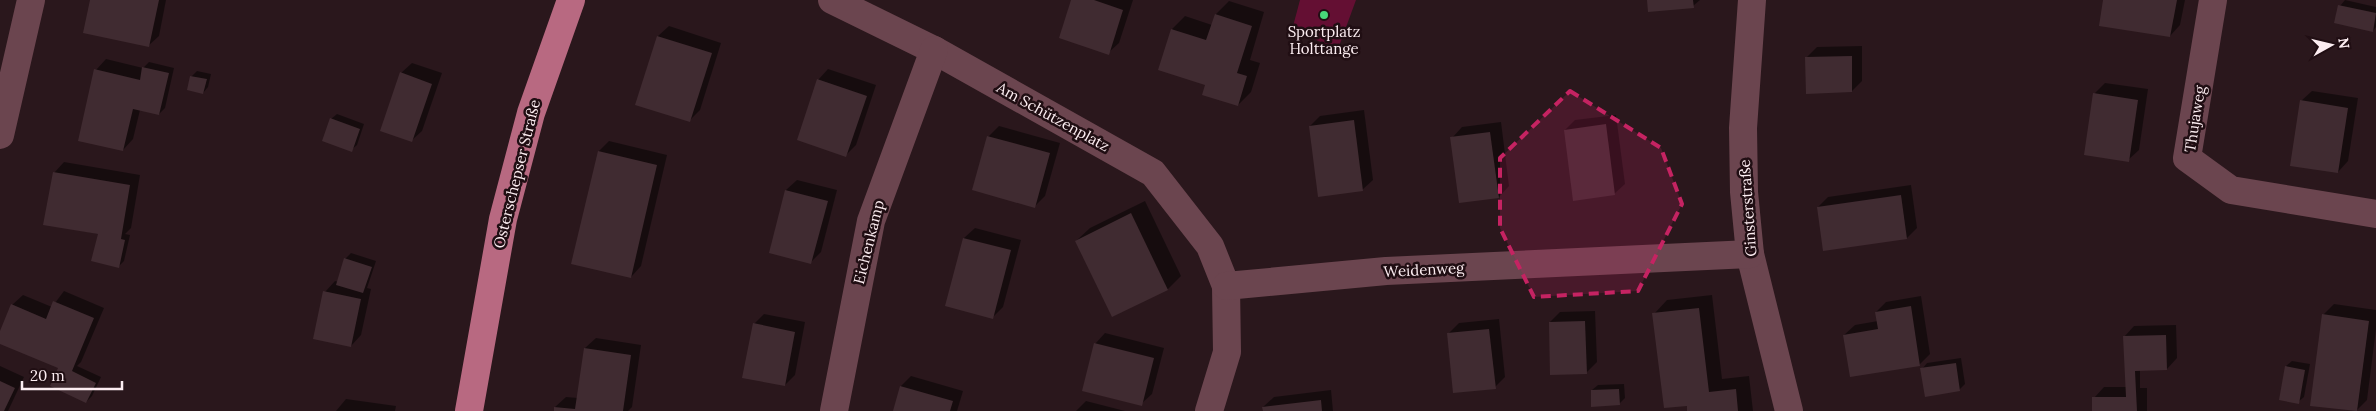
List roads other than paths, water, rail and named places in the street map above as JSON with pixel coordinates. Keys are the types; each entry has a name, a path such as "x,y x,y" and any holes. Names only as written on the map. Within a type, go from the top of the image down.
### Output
{"main road":[{"name":"Osterschepser Straße","path":"469,411 503,219 531,113 571,0"}],"street":[{"path":"0,135 31,0"},
{"name":"Am Schützenplatz","path":"832,0 934,50 1153,173 1210,246 1226,286"},
{"name":"Ginsterstraße","path":"1752,0 1743,128 1744,192 1750,254 1789,411"},
{"name":"Thujaweg","path":"2213,0 2187,158 2231,190 2376,214"},
{"name":"Eichenkamp","path":"834,411 871,220 934,50"},
{"name":"Weidenweg","path":"1226,286 1386,271 1750,254"},
{"path":"1209,411 1227,352 1226,286"}],"place":[{"name":"Sportplatz Holttange","path":"1324,15"}]}
